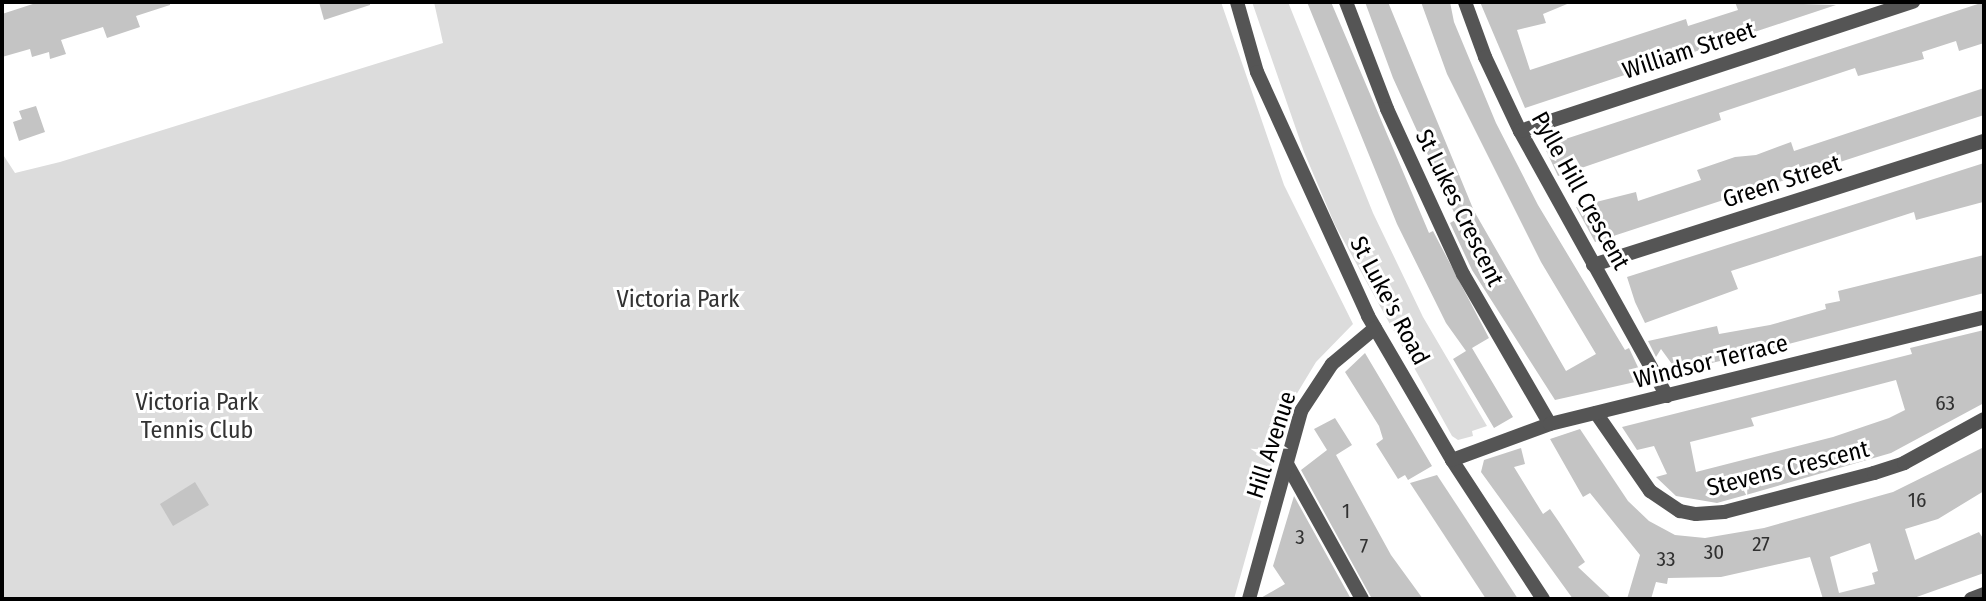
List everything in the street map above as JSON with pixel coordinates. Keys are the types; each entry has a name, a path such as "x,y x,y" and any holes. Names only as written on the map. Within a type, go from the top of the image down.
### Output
{"street":[{"name":"St Luke's Road","path":"1237,2 1257,72 1298,168 1375,328 1452,460 1543,599"},
{"name":"St Lukes Crescent","path":"1346,2 1387,109 1463,274 1550,424"},
{"name":"Pylle Hill Crescent","path":"1465,2 1485,57 1520,131 1667,396"},
{"name":"William Street","path":"1520,131 1913,2"},
{"name":"Green Street","path":"1593,265 1984,141"},
{"name":"Windsor Terrace","path":"1452,460 1550,424 1984,317"},
{"name":"Hill Avenue","path":"1249,599 1301,411 1343,352 1375,328"},
{"name":"Stevens Crescent","path":"1596,413 1650,491 1680,511 1696,514 1724,512 1874,473 1903,463 1984,419"},
{"path":"1287,464 1362,599"},
{"path":"1971,599 1984,594"}],"green space":[{"name":"Victoria Park","path":"434,2 1221,2 1284,185 1353,324 1316,362 1287,410 1234,599 2,599 2,153 15,173 60,162 443,43"},
{"path":"1252,2 1288,2 1373,213 1423,317 1487,426 1472,431 1473,436 1458,440 1452,436 1335,225 1304,152"}],"building":[{"path":"39,2 170,2 170,5 136,16 140,27 107,38 103,27 61,40 66,54 50,59 49,52 32,57 30,49 2,57 2,14"},
{"path":"319,2 370,2 370,5 324,20"},
{"path":"1307,2 1331,2 1429,233 1433,231 1489,338 1472,348 1513,417 1494,428 1453,359 1466,351 1446,323 1397,224"},
{"path":"1365,2 1388,2 1474,211 1566,371 1596,354 1541,262 1447,74 1421,2 1450,2 1454,22 1496,123 1538,205 1625,350 1629,348 1644,380 1555,400 1472,270 1450,223 1457,219 1393,78"},
{"path":"1480,2 1572,2 1543,14 1546,23 1517,30 1530,70 1686,19 1688,26 1738,10 1735,2 1836,5 1525,108"},
{"path":"1984,2 1984,43 1959,51 1956,41 1922,52 1924,59 1858,76 1855,68 1719,113 1721,120 1558,176 1544,146"},
{"path":"1984,88 1984,115 1595,242 1576,207 1636,192 1638,201 1701,180 1697,170 1735,157 1756,155 1791,142 1794,151"},
{"path":"36,106 45,132 19,141 13,122 22,119 19,111"},
{"path":"1984,163 1983,202 1916,220 1914,212 1731,271 1738,289 1645,323 1635,302 1627,277"},
{"path":"1984,255 1984,293 1746,355 1677,371 1661,349 1656,357 1648,341 1717,326 1719,334 1770,325 1826,309 1825,304 1840,301 1838,291"},
{"path":"1984,330 1984,403 1891,453 1717,503 1676,496 1656,477 1667,474 1654,446 1637,450 1622,427 1912,354 1910,348","holes":["1896,380 1905,410 1833,437 1696,472 1690,442 1754,426 1751,418"]},
{"path":"1365,353 1432,466 1408,480 1405,475 1398,479 1376,444 1383,439 1379,426 1345,372"},
{"path":"1335,418 1352,445 1336,455 1391,555 1423,599 1372,599 1301,470 1327,450 1314,429"},
{"path":"1580,429 1628,501 1649,521 1675,535 1705,538 1764,528 1893,492 1984,447 1984,491 1938,519 1905,529 1915,560 1979,532 1984,540 1984,573 1911,599 1823,599 1810,557 1721,577 1668,578 1667,584 1656,582 1651,599 1627,599 1640,555 1590,493 1583,497 1550,439","holes":["1870,543 1878,571 1872,573 1875,584 1839,593 1830,557"]},
{"path":"1521,448 1525,464 1514,467 1543,514 1550,509 1585,562 1578,567 1612,599 1573,599 1481,472 1484,460"},
{"path":"1437,475 1518,599 1486,599 1410,483"},
{"path":"195,482 209,505 173,526 160,504"},
{"path":"1294,496 1351,599 1259,599 1285,584 1273,566"}],"park label":[{"name":"Victoria Park Tennis Club","path":"197,417"}]}
